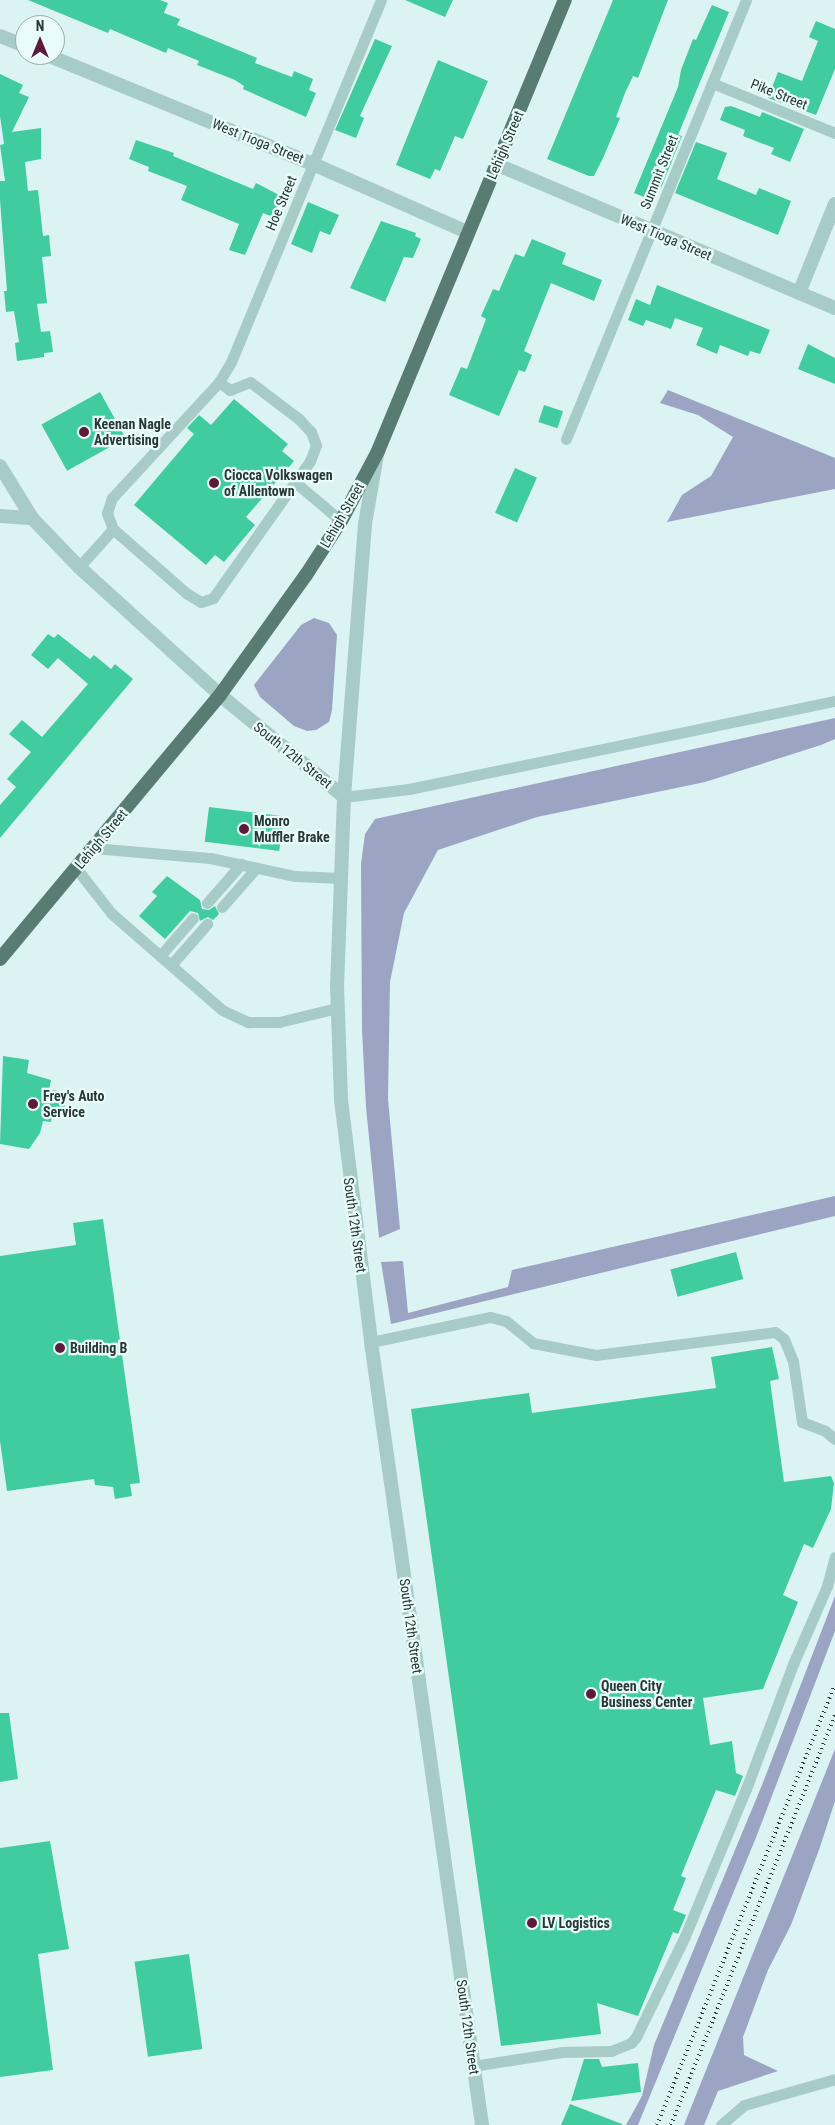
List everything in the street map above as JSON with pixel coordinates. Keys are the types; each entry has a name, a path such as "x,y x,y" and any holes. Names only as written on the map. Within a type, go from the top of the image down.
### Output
{"main road":[{"name":"Lehigh Street","path":"0,959 220,695 306,575 341,520 378,451 467,232 498,165 565,0"}],"street":[{"path":"0,36 15,42"},
{"name":"West Tioga Street","path":"65,62 314,164 467,232"},
{"name":"West Tioga Street","path":"498,165 835,308"},
{"path":"799,293 835,204"},
{"path":"344,796 365,524 378,451"},
{"name":"South 12th Street","path":"0,466 32,518 79,567 220,695 344,796 337,1008 346,1157 482,2125"},
{"path":"0,516 32,518"}],"lane":[{"name":"Hoe Street","path":"113,529 107,513 112,498 219,382 231,362 381,0"},
{"name":"Summit Street","path":"566,438 746,0"},
{"name":"Pike Street","path":"712,83 835,133"},
{"path":"79,567 113,529 200,602 213,598 310,461 316,445 311,432 299,419 250,382 230,390 219,382"},
{"path":"295,482 341,520"},
{"path":"344,796 409,789 835,701"},
{"path":"93,848 210,858 295,876 340,878"},
{"path":"207,903 241,864"},
{"path":"76,868 111,912 222,1010 248,1022 278,1022 337,1008"},
{"path":"222,907 256,868"},
{"path":"160,956 193,918"},
{"path":"170,965 207,924"},
{"path":"371,1342 490,1317 506,1321 533,1343 596,1355 775,1332 784,1339 793,1361 802,1422 825,1430 835,1439"},
{"path":"473,2066 562,2052 611,2050 631,2043 636,2037 685,1936 746,1788 793,1664 827,1586 835,1557"},
{"path":"721,2125 744,2105 835,2079"}],"shaded area":[{"path":"668,390 835,458 835,489 667,522 682,495 711,476 733,437 698,415 660,403"},
{"path":"314,618 329,623 337,635 332,710 329,722 316,730 307,731 294,726 260,697 254,685 301,625"},
{"path":"835,718 835,739 821,745 705,782 537,817 438,850 404,913 390,982 388,1099 400,1229 379,1238 366,1107 362,1030 361,864 365,834 375,819"},
{"path":"835,1196 835,1216 391,1324 381,1262 403,1261 408,1313 508,1287 512,1270"},
{"path":"835,1596 835,1631 757,1835 638,2125 626,2125 642,2096 654,2045 762,1785"},
{"path":"835,1749 835,1801 791,1925 768,1970 743,2037 744,2055 778,2071 718,2091 704,2125 684,2125"}],"building":[{"path":"28,0 160,0 168,3 164,13 180,19 177,25 257,58 255,63 292,77 294,71 313,79 309,90 316,93 306,117 243,89 244,86 235,80 197,65 199,61 168,48 166,53 110,29 108,33"},
{"path":"405,0 453,0 445,17"},
{"path":"613,0 668,0 638,78 633,76 625,93 616,117 620,118 603,158 594,176 589,176 547,159"},
{"path":"712,5 729,12 678,135 682,136 661,188 657,186 652,200 634,193 678,87 681,70 693,39 696,40"},
{"path":"816,21 835,29 835,69 816,115 768,98 778,72 802,81 818,41 809,37"},
{"path":"375,39 392,46 360,116 364,118 356,138 335,130"},
{"path":"438,60 488,81 463,139 455,136 440,171 435,169 430,179 396,165"},
{"path":"0,74 23,85 19,93 29,97 12,132 41,128 41,159 25,162 28,191 38,190 43,236 49,235 51,256 42,257 47,303 37,304 41,332 50,331 53,352 44,353 44,357 17,361 15,343 19,342 14,311 6,312 4,291 7,291 0,181 5,181 0,145 4,144 0,116"},
{"path":"731,106 760,117 762,112 804,129 790,162 771,154 774,148 743,136 745,130 720,120 725,107"},
{"path":"136,140 174,153 173,156 253,189 256,183 281,196 273,217 263,213 245,255 229,250 239,224 181,200 187,186 148,171 149,167 129,159"},
{"path":"696,142 727,153 717,179 756,195 759,188 791,201 778,235 675,193"},
{"path":"308,202 339,215 330,235 320,231 312,253 291,244"},
{"path":"381,221 416,233 415,236 421,239 413,258 404,257 385,302 350,288"},
{"path":"532,239 566,253 562,264 602,280 594,301 551,283 524,351 532,355 525,372 519,370 499,416 449,395 461,367 467,369 486,319 481,316 493,289 499,291 515,254 524,257"},
{"path":"657,285 770,330 760,354 750,351 748,356 720,345 717,354 696,345 703,328 675,318 671,329 646,320 643,326 628,320 636,299 650,305"},
{"path":"808,344 835,358 835,384 798,369"},
{"name":"Keenan Nagle Advertising","path":"100,392 126,438 67,471 41,424"},
{"name":"Ciocca Volkswagen of Allentown","path":"234,399 288,444 282,451 294,461 246,517 255,525 224,562 215,555 206,565 134,505 194,434 187,428 199,415 211,425"},
{"path":"544,405 563,411 557,428 538,422"},
{"path":"515,468 537,478 517,523 495,513"},
{"path":"48,634 54,638 58,634 90,659 94,655 111,669 115,664 133,679 0,838 0,805 16,787 7,779 31,752 9,734 22,720 42,737 88,684 58,658 48,669 31,655"},
{"name":"Monro Muffler Brake","path":"209,807 283,816 279,851 205,842"},
{"path":"167,876 200,900 202,909 209,910 215,906 219,914 213,920 208,917 200,921 198,913 190,911 165,939 139,916 157,896 152,892"},
{"name":"Frey's Auto Service","path":"3,1056 29,1060 27,1073 51,1080 49,1090 67,1092 63,1117 52,1116 51,1122 43,1121 40,1133 29,1149 0,1144"},
{"name":"Building B","path":"103,1219 140,1483 130,1484 132,1496 115,1499 113,1487 95,1485 94,1479 7,1491 0,1441 0,1256 76,1245 73,1223"},
{"path":"736,1252 743,1279 678,1297 670,1270"},
{"name":"Queen City Business Center","path":"772,1347 779,1379 770,1381 784,1482 831,1476 834,1483 831,1509 813,1548 804,1544 783,1595 798,1602 763,1689 703,1698 710,1745 732,1741 736,1773 743,1776 735,1796 716,1790 681,1876 686,1878 673,1910 686,1915 678,1934 673,1932 638,2016 597,2003 601,2034 501,2046 411,1409 529,1393 532,1413 716,1388 711,1357"},
{"path":"0,1713 9,1713 18,1779 0,1782"},
{"path":"50,1841 69,1949 38,1954 53,2070 0,2077 0,1848"},
{"path":"189,1954 202,2049 148,2057 135,1962"},
{"path":"584,2059 599,2059 602,2067 638,2063 641,2092 571,2101"},
{"path":"570,2104 622,2124 622,2125 561,2125"}],"railway":[{"path":"657,2125 835,1685"},
{"path":"671,2125 835,1715"}],"place":[{"name":"Keenan Nagle Advertising","path":"84,432"},
{"name":"Ciocca Volkswagen of Allentown","path":"214,483"},
{"name":"Monro Muffler Brake","path":"244,829"},
{"name":"Frey's Auto Service","path":"33,1104"},
{"name":"Building B","path":"60,1348"},
{"name":"Queen City Business Center","path":"591,1694"},
{"name":"LV Logistics","path":"532,1923"}]}
